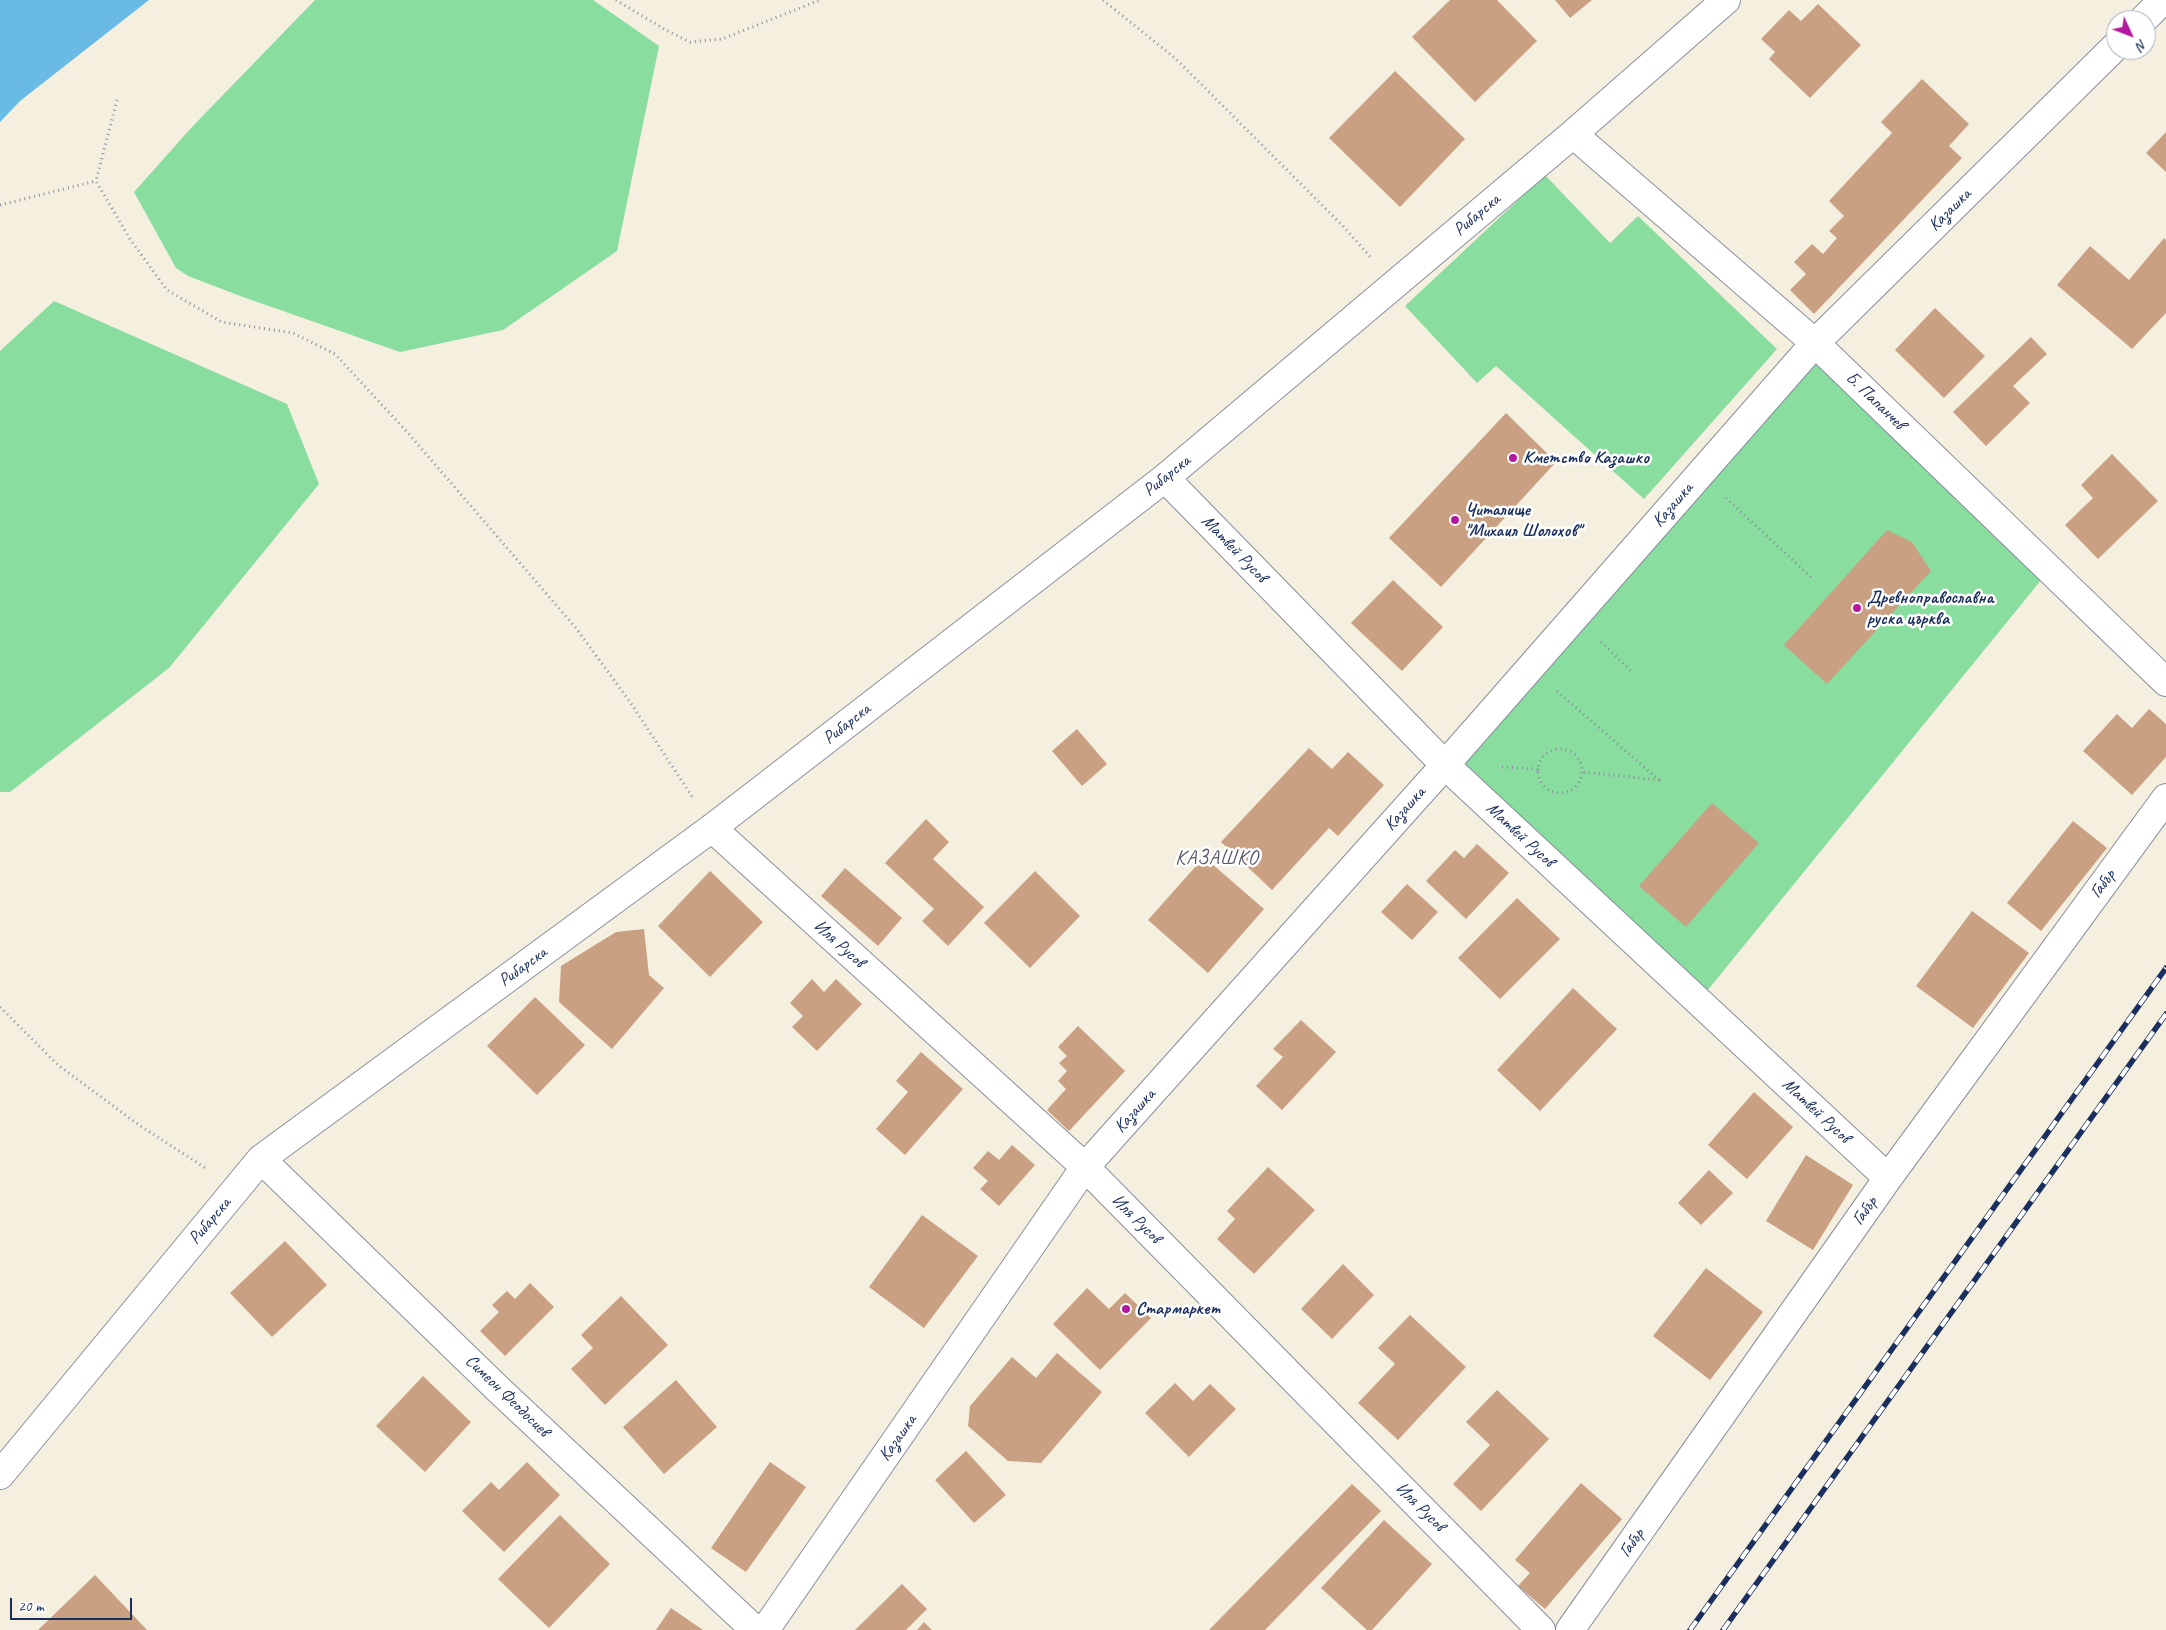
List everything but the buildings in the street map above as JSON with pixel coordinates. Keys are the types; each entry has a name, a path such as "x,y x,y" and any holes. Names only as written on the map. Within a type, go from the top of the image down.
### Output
{"street":[{"name":"Рибарска","path":"0,1475 261,1159 712,828 1165,478 1573,134 1726,0"},
{"path":"2152,10 2163,0"},
{"name":"Казашка","path":"765,1630 1085,1167 1445,765 1815,343 2106,56"},
{"name":"Б. Папанчев","path":"1573,134 1815,343 2166,682"},
{"name":"Матвей Русов","path":"1165,478 1445,765 1888,1178"},
{"name":"Габър","path":"1570,1630 1888,1178 2166,798"},
{"name":"Иля Русов","path":"712,828 1085,1167 1541,1630"},
{"name":"Симеон Феодосиев","path":"261,1159 499,1390 755,1630"}],"path":[{"path":"616,0 664,29 690,42 722,39 820,0"},
{"path":"1104,0 1176,59 1342,224 1394,285"},
{"path":"117,100 96,180 130,239 167,290 222,322 293,333 335,354 408,433 576,628 630,702 712,828"},
{"path":"0,205 96,180"},
{"path":"1724,496 1812,578"},
{"path":"1600,642 1631,671"},
{"path":"1551,685 1659,780 1582,772"},
{"path":"1566,750 1578,758 1582,772 1578,785 1566,792 1559,793 1552,792 1541,782 1539,769 1541,762 1551,751 1566,750"},
{"path":"0,1007 58,1065 139,1125 237,1188"}],"green space":[{"path":"315,0 593,0 659,46 617,251 503,330 400,352 243,297 188,276 176,268 134,192 192,127"},
{"path":"1545,175 1610,243 1638,216 1777,349 1644,499 1496,366 1477,383 1405,306"},
{"path":"54,301 287,404 319,484 169,668 10,792 0,792 0,351"},
{"path":"1820,359 2042,579 1707,991 1463,766"}],"water":[{"path":"0,0 149,0 20,101 0,122"}],"railway":[{"path":"1690,1630 2166,968"},
{"path":"1723,1630 2166,1014"}],"place":[{"name":"Кметство Казашко","path":"1513,458"},
{"name":"Читалище \"Михаил Шолохов\"","path":"1455,520"},
{"name":"Древноправославна руска църква","path":"1857,608"},
{"name":"Стармаркет","path":"1126,1309"}],"district":[{"name":"КАЗАШКО","path":"1217,859"}]}
